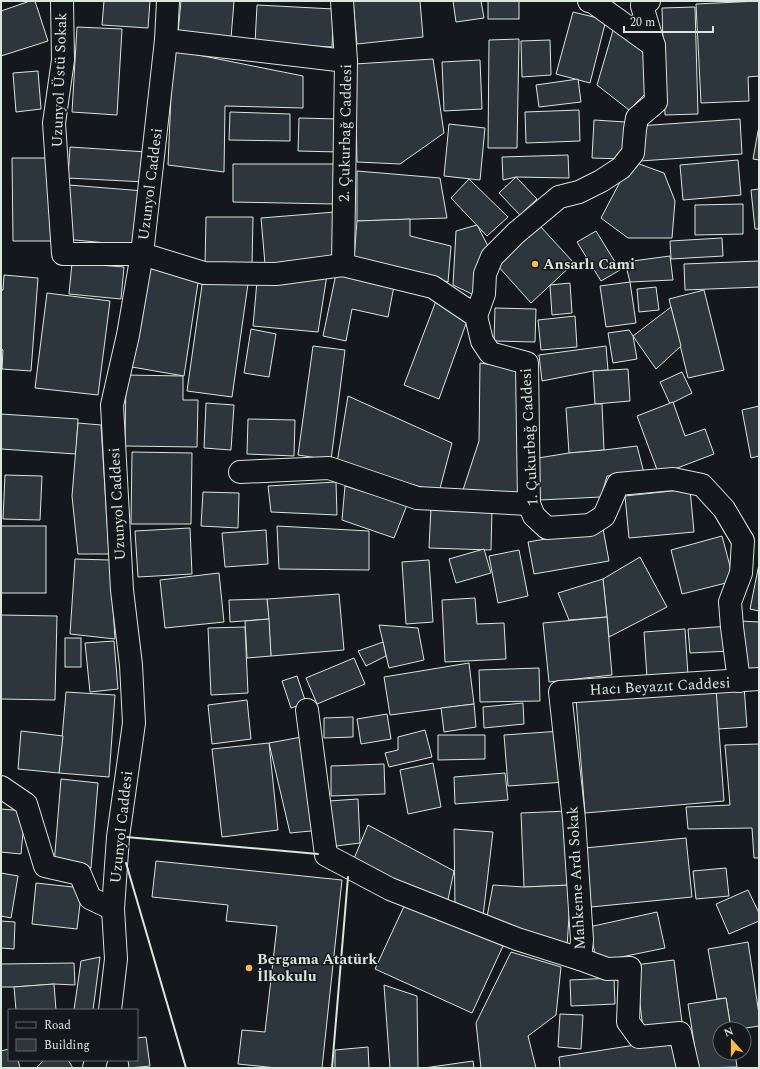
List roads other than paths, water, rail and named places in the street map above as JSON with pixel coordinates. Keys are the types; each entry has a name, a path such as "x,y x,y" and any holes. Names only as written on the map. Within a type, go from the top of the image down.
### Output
{"street":[{"name":"Uzunyol Üstü Sokak","path":"62,1 63,60 54,123 63,254 142,254"},
{"name":"Uzunyol Caddesi","path":"110,1009 116,959 113,909 118,837 134,723 131,665 122,590 112,405 128,335 142,254 166,40 168,1"},
{"name":"2. Çukurbağ Caddesi","path":"342,1 346,61 343,265"},
{"path":"589,1 593,2 619,20 654,46"},
{"path":"142,254 204,273 276,274 343,265 433,287 476,316 484,294 485,274 492,257 516,233 559,197 579,192 600,181 621,168 633,152 634,129 637,118 656,102 654,46 642,6 649,1"},
{"path":"166,40 346,61"},
{"name":"1. Çukurbağ Caddesi","path":"476,316 482,340 490,353 527,363 529,504 534,516 547,528 590,525 604,516 618,484 673,479 702,485 724,509 743,541 741,573 730,602 749,680"},
{"path":"240,472 329,468 417,498 529,504"},
{"name":"Hacı Beyazıt Caddesi","path":"560,692 749,680"},
{"name":"Mahkeme Ardı Sokak","path":"560,692 574,819 582,940 580,959 607,969 630,968 628,1022 639,1037 680,1033 688,1068"},
{"path":"307,710 326,855 390,889 517,939 580,959"},
{"path":"1,787 26,804 45,866 80,874 90,898 113,909"}],"place":[{"name":"Ansarlı Cami","path":"535,264"},
{"name":"Bergama Atatürk İlkokulu","path":"249,968"}]}
